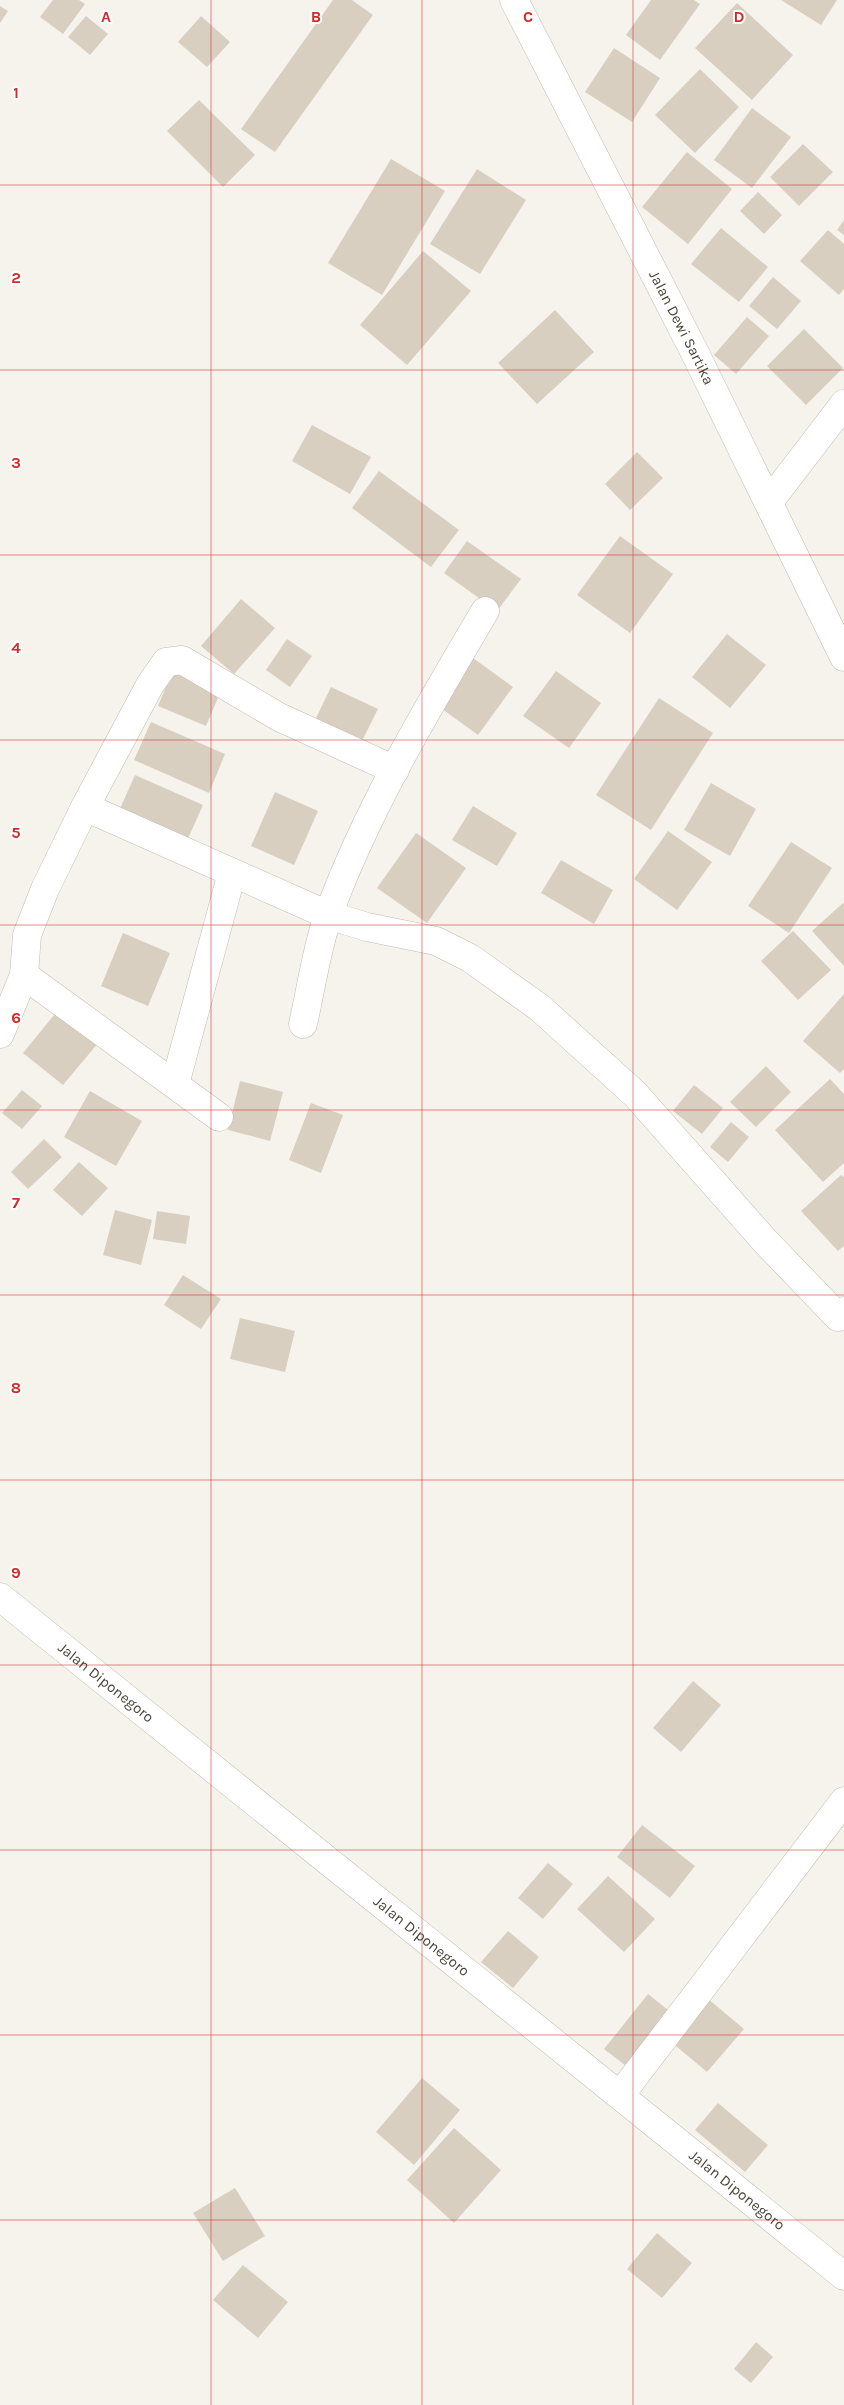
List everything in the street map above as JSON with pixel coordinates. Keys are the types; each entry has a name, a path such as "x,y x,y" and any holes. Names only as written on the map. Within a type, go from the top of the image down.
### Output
{"street":[{"name":"Jalan Dewi Sartika","path":"514,0 768,502 844,657"},
{"path":"768,502 844,404"},
{"path":"302,1024 328,915 358,843 426,712 485,611"},
{"path":"0,1034 24,974 27,935 45,889 84,807 150,685 166,662 182,660 279,717 395,770"},
{"path":"84,807 328,915 367,927 436,941 470,958 540,1008 636,1094 764,1241 838,1316 844,1311"},
{"path":"174,1084 232,873"},
{"path":"24,974 219,1117"},
{"name":"Jalan Diponegoro","path":"0,1597 253,1799 415,1932 621,2094 844,2276"},
{"path":"621,2094 844,1802"}],"building":[{"path":"53,0 79,0 85,4 63,34 40,17"},
{"path":"333,0 352,0 373,15 275,152 241,129"},
{"path":"651,0 694,0 700,4 660,60 626,35"},
{"path":"781,0 837,0 821,25"},
{"path":"737,3 793,55 752,100 695,48"},
{"path":"0,6 8,11 0,23"},
{"path":"86,16 108,34 90,55 68,37"},
{"path":"201,16 230,42 207,67 178,42"},
{"path":"614,48 660,78 632,122 585,92"},
{"path":"700,69 739,107 695,153 655,115"},
{"path":"199,100 255,155 223,187 167,131"},
{"path":"752,108 791,137 752,188 714,160"},
{"path":"803,144 833,172 799,206 770,177"},
{"path":"687,152 732,189 688,244 642,207"},
{"path":"391,159 445,191 382,295 328,263"},
{"path":"477,169 526,200 480,274 430,244"},
{"path":"758,192 782,215 764,234 740,211"},
{"path":"844,220 844,235 837,230"},
{"path":"721,228 768,267 739,302 691,264"},
{"path":"828,230 844,244 844,289 839,295 800,261"},
{"path":"423,251 471,291 407,365 360,325"},
{"path":"773,277 801,301 777,329 749,306"},
{"path":"555,310 594,352 537,404 498,363"},
{"path":"747,317 769,336 736,374 714,355"},
{"path":"804,329 843,368 806,405 767,366"},
{"path":"312,425 371,457 350,494 292,461"},
{"path":"637,452 663,478 630,510 605,484"},
{"path":"379,471 459,530 431,567 352,508"},
{"path":"620,536 673,574 630,633 577,595"},
{"path":"467,541 521,579 497,611 444,573"},
{"path":"241,599 275,628 234,674 201,646"},
{"path":"727,634 766,665 730,708 692,677"},
{"path":"287,639 312,656 290,687 266,670"},
{"path":"473,658 513,687 478,735 438,706"},
{"path":"556,671 601,703 569,748 523,716"},
{"path":"172,672 220,693 206,726 158,706"},
{"path":"331,687 378,709 362,741 316,718"},
{"path":"659,698 713,733 651,830 596,795"},
{"path":"151,722 225,754 209,793 134,760"},
{"path":"135,775 203,805 186,843 118,813"},
{"path":"711,783 756,809 730,856 684,830"},
{"path":"275,792 318,811 294,865 251,846"},
{"path":"473,806 517,833 497,866 452,840"},
{"path":"668,831 712,862 677,910 634,879"},
{"path":"416,833 466,868 427,923 377,888"},
{"path":"791,842 832,868 789,933 748,906"},
{"path":"561,860 613,890 594,924 541,893"},
{"path":"844,904 844,966 812,931"},
{"path":"793,931 831,970 798,1000 761,961"},
{"path":"123,933 170,953 148,1006 101,986"},
{"path":"844,994 844,1069 840,1073 803,1041"},
{"path":"59,1009 99,1042 63,1085 23,1053"},
{"path":"766,1066 791,1092 756,1127 730,1102"},
{"path":"830,1079 844,1094 844,1163 823,1182 775,1130"},
{"path":"240,1081 283,1092 270,1141 228,1130"},
{"path":"694,1085 723,1108 702,1134 673,1111"},
{"path":"22,1090 42,1106 22,1129 2,1113"},
{"path":"90,1091 142,1121 116,1166 64,1137"},
{"path":"311,1103 343,1115 321,1173 289,1160"},
{"path":"731,1122 749,1137 728,1162 710,1147"},
{"path":"44,1139 62,1157 28,1189 11,1172"},
{"path":"79,1162 108,1188 82,1216 53,1190"},
{"path":"841,1175 844,1177 844,1246 838,1251 801,1211"},
{"path":"115,1210 152,1220 141,1265 103,1255"},
{"path":"157,1211 190,1216 186,1244 153,1239"},
{"path":"183,1275 221,1299 201,1329 164,1305"},
{"path":"240,1318 295,1331 285,1372 230,1359"},
{"path":"693,1681 721,1705 681,1752 653,1728"},
{"path":"642,1825 695,1866 670,1898 617,1857"},
{"path":"548,1863 573,1884 543,1919 518,1898"},
{"path":"608,1876 655,1919 624,1952 577,1909"},
{"path":"508,1931 539,1957 513,1988 481,1962"},
{"path":"648,1994 673,2014 630,2069 604,2049"},
{"path":"707,1998 744,2029 707,2072 670,2041"},
{"path":"422,2078 460,2110 414,2165 376,2132"},
{"path":"718,2103 768,2145 745,2172 695,2130"},
{"path":"454,2128 501,2170 454,2223 407,2180"},
{"path":"235,2188 265,2236 223,2261 193,2213"},
{"path":"657,2233 692,2263 662,2298 627,2269"},
{"path":"243,2265 288,2302 258,2338 213,2300"},
{"path":"756,2342 773,2357 751,2383 734,2369"}]}
